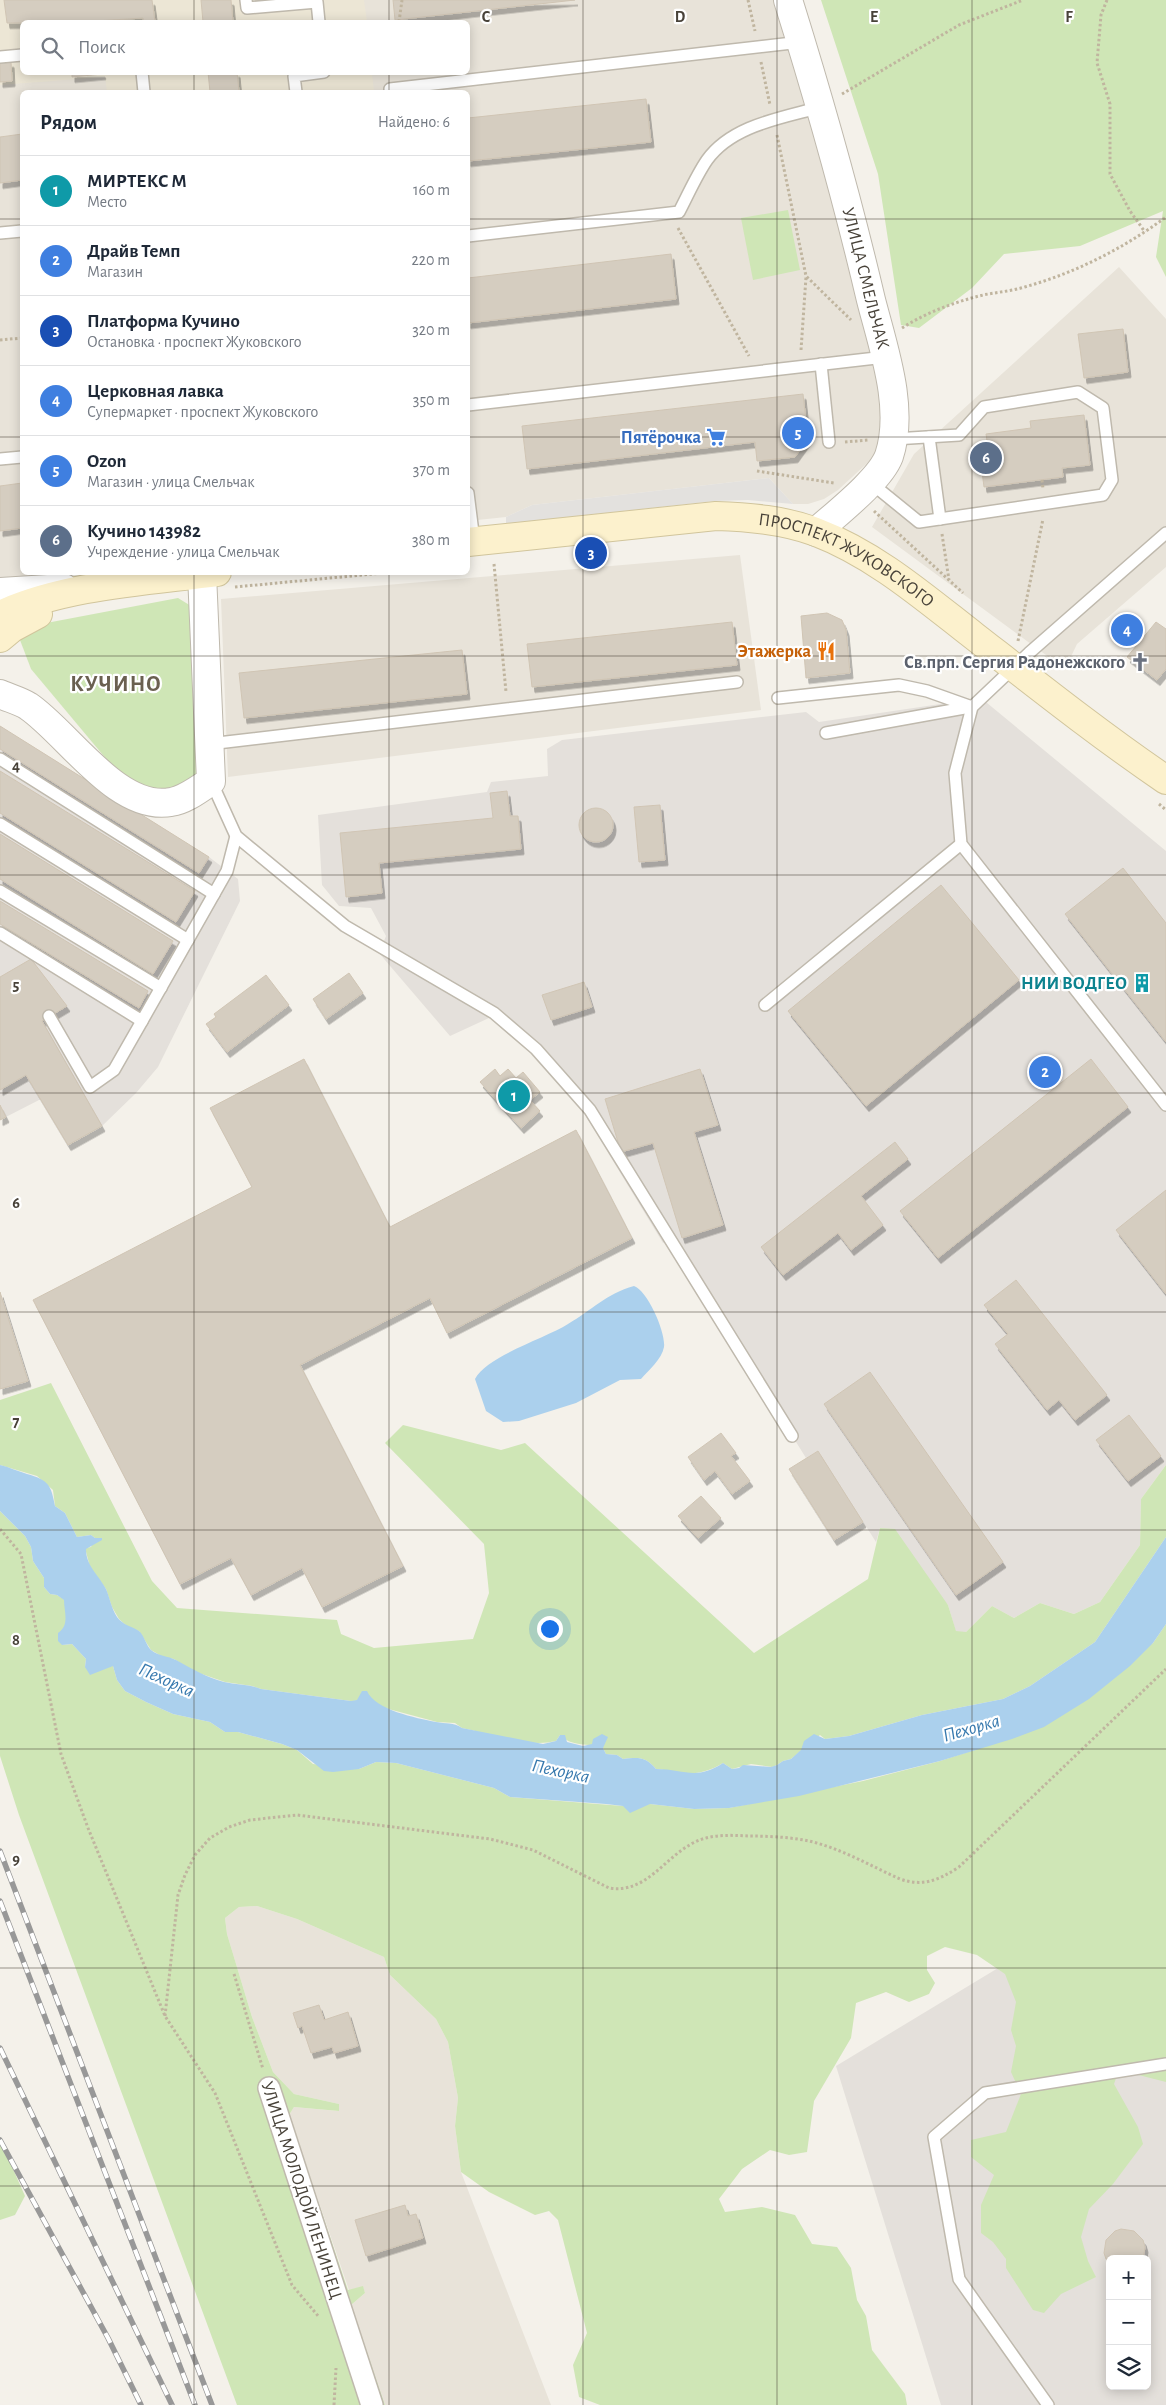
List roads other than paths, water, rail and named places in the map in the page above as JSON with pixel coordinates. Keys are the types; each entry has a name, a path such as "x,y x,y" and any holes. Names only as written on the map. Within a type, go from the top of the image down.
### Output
{"main road":[{"name":"ПРОСПЕКТ ЖУКОВСКОГО","path":"471,542 716,516 779,521 816,532 853,549 892,573 1071,712 1159,789"},
{"path":"0,615 43,600 154,576 207,579"},
{"path":"0,638 12,628 42,612 154,576"}],"street":[{"name":"УЛИЦА СМЕЛЬЧАК","path":"788,0 821,106 851,214 894,404 894,439 888,458 869,493 816,532"},
{"path":"0,694 28,706 108,780 129,794 152,801 170,802 193,793 211,781 207,579"},
{"path":"0,592 110,585"},
{"name":"УЛИЦА МОЛОДОЙ ЛЕНИНЕЦ","path":"269,2088 372,2405"}],"lane":[{"path":"246,0 247,8 317,2 319,20"},
{"path":"390,89 801,42"},
{"path":"0,57 20,55"},
{"path":"142,75 144,90"},
{"path":"296,90 294,76 302,75"},
{"path":"470,236 679,212 707,160 724,143 748,129 821,106"},
{"path":"0,233 20,231"},
{"path":"470,405 821,364 883,349"},
{"path":"821,364 828,442"},
{"path":"869,493 919,522 1046,505 1103,495 1112,480 1103,408 1078,392 984,407 959,435 894,439"},
{"path":"929,437 940,519"},
{"path":"0,460 20,457"},
{"path":"470,526 471,542"},
{"path":"1166,533 1014,667 972,707 955,773 961,844 1166,1105"},
{"path":"209,744 737,682"},
{"path":"778,698 898,685 928,691 972,707"},
{"path":"826,733 972,707"},
{"path":"0,759 214,894"},
{"path":"211,781 236,836 345,926 494,1013 536,1049 590,1110 792,1436"},
{"path":"0,824 188,940"},
{"path":"49,1016 90,1087 114,1070 227,871 236,836"},
{"path":"765,1005 961,844"},
{"path":"0,891 161,988"},
{"path":"0,933 142,1021"},
{"path":"1048,2405 958,2279 934,2137 985,2093 1166,2064"}],"water":[{"path":"634,1286 645,1296 655,1313 664,1341 661,1356 641,1379 620,1380 576,1403 519,1421 503,1422 486,1411 475,1379 482,1371 504,1355 577,1319 615,1293"},
{"name":"Пехорка","path":"0,1465 44,1481 50,1488 55,1506 65,1513 77,1537 91,1535 95,1538 102,1538 102,1540 86,1549 90,1565 106,1589 113,1610 119,1620 139,1631 149,1648 157,1654 173,1659 224,1682 351,1701 357,1700 362,1691 367,1691 371,1698 378,1703 397,1712 462,1728 543,1744 556,1741 560,1735 565,1735 567,1742 583,1746 592,1744 593,1739 602,1734 608,1737 603,1748 606,1754 617,1755 623,1759 642,1759 649,1762 656,1769 697,1773 705,1772 723,1763 732,1769 743,1765 771,1767 791,1759 801,1750 804,1741 814,1734 825,1739 849,1736 922,1715 1003,1699 1030,1686 1095,1642 1166,1537 1166,1624 1153,1643 1130,1666 1089,1699 1044,1727 940,1761 799,1796 729,1808 694,1809 650,1804 630,1813 623,1806 510,1797 494,1788 396,1763 376,1762 359,1769 333,1772 324,1771 297,1750 282,1744 238,1732 225,1732 210,1722 173,1714 146,1702 125,1691 117,1680 113,1666 90,1675 85,1667 86,1659 72,1644 62,1645 58,1641 58,1633 62,1630 66,1618 64,1600 57,1595 50,1594 44,1587 44,1578 33,1561 31,1547 25,1536 0,1511"}],"railway":[{"path":"0,1851 212,2405"},
{"path":"0,1901 195,2405"},
{"path":"0,2048 172,2405"},
{"path":"0,2140 108,2338 141,2405"}],"place":[{"name":"Ozon","path":"798,433"},
{"name":"Пятёрочка","path":"716,437"},
{"name":"Кучино 143982","path":"986,458"},
{"name":"Платформа Кучино","path":"591,553"},
{"name":"Церковная лавка","path":"1127,630"},
{"name":"Этажерка","path":"826,651"},
{"name":"Св.прп. Сергия Радонежского","path":"1140,662"},
{"name":"НИИ ВОДГЕО","path":"1142,983"},
{"name":"Драйв Темп","path":"1045,1072"},
{"name":"МИРТЕКС М","path":"514,1096"}],"district":[{"name":"КУЧИНО","path":"116,683"}]}
